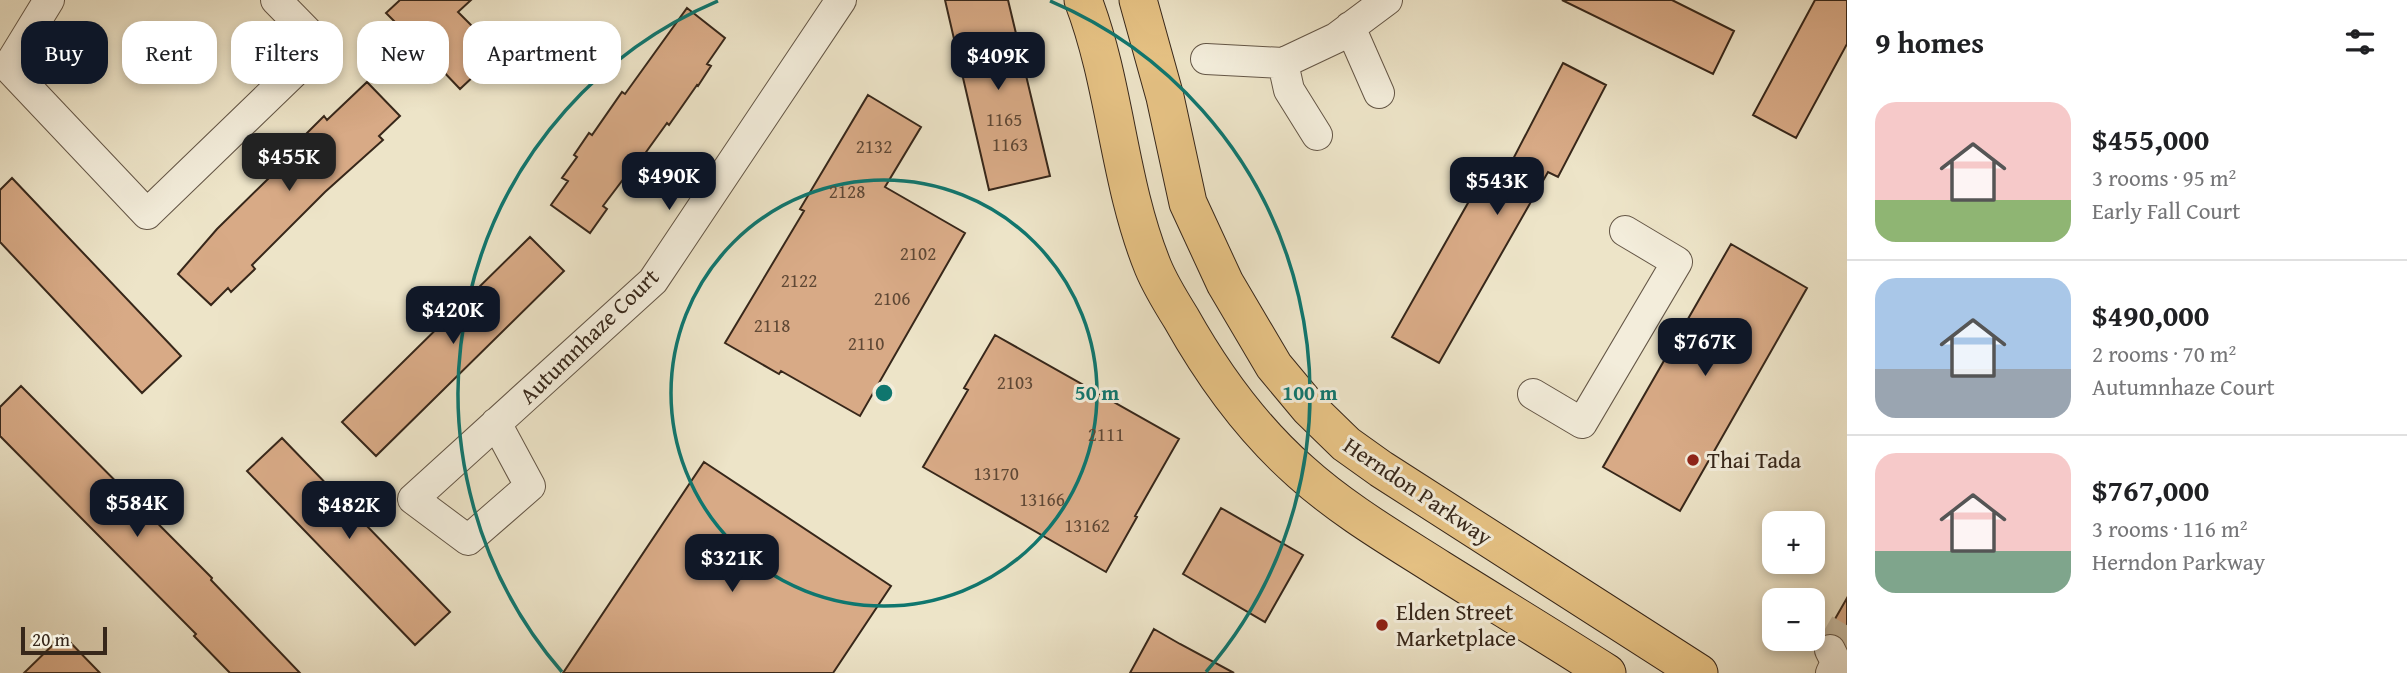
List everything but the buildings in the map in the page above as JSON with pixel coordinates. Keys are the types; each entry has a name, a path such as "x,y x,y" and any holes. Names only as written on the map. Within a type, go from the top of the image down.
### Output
{"main road":[{"path":"1083,0 1104,65 1123,162 1153,267 1199,351 1237,404 1265,437 1301,472 1342,505 1607,673"},
{"name":"Herndon Parkway","path":"1138,0 1165,97 1188,203 1248,326 1283,377 1309,408 1346,444 1381,469 1699,673"}],"street":[{"path":"49,0 8,67 147,214 321,46 276,0"},
{"name":"Autumnhaze Court","path":"496,423 653,281 841,0"},
{"path":"1206,59 1283,63 1336,38 1387,0"},
{"path":"1350,27 1379,93"},
{"path":"1283,63 1289,90 1317,135"},
{"path":"1533,394 1582,423 1677,262 1625,232"}],"tunnel":[{"path":"1830,650 1847,621"}],"place":[{"name":"Thai Tada","path":"1693,460"},
{"name":"Elden Street Marketplace","path":"1382,625"}]}
